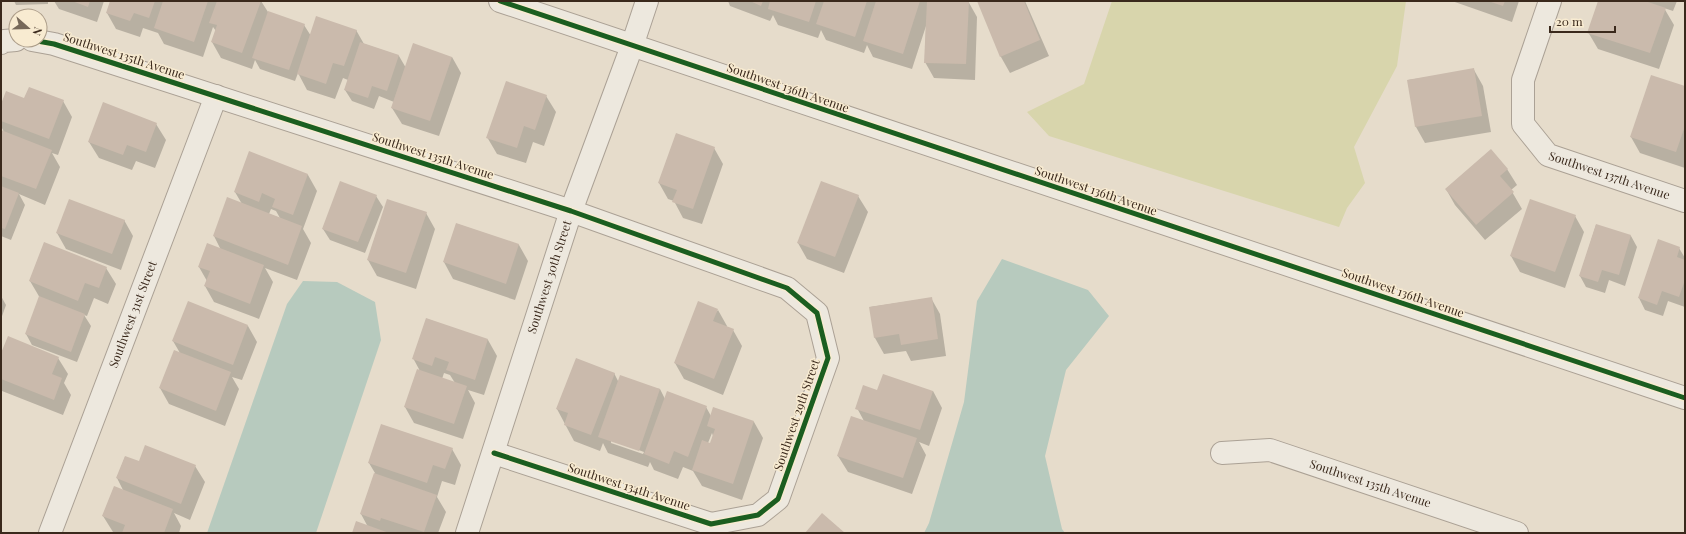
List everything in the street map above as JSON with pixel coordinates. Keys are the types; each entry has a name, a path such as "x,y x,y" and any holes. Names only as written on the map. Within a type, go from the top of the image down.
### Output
{"street":[{"name":"Southwest 136th Avenue","path":"500,1 1685,398"},
{"name":"Southwest 30th Street","path":"467,533 571,211 632,46 647,1"},
{"name":"Southwest 137th Avenue","path":"1550,1 1523,80 1523,124 1548,155 1685,201"},
{"name":"Southwest 135th Avenue","path":"48,43 571,211 787,288 817,314"},
{"name":"Southwest 31st Street","path":"50,533 216,96"},
{"name":"Southwest 29th Street","path":"758,515 778,498 828,358 817,314"},
{"name":"Southwest 135th Avenue","path":"1222,453 1270,450 1473,526 1517,533"},
{"name":"Southwest 134th Avenue","path":"494,453 711,524 758,515"}],"shaded area":[{"path":"1112,1 1406,1 1397,66 1354,147 1365,183 1347,208 1339,227 1049,136 1027,112 1084,84"},
{"path":"1002,259 1088,290 1109,316 1066,370 1045,456 1062,529 1065,533 924,533 929,523 964,402 977,301"},
{"path":"303,281 337,282 375,302 381,340 316,533 207,533 287,304"}],"building":[{"path":"72,1 90,1 88,7"},
{"path":"110,1 155,1 149,18 134,13 130,21 106,13"},
{"path":"163,1 208,1 194,42 154,28"},
{"path":"217,1 261,1 242,53 211,42 217,25 209,23"},
{"path":"750,1 763,1 761,6"},
{"path":"770,1 816,1 809,22 768,9"},
{"path":"824,1 867,1 855,37 816,24"},
{"path":"876,1 920,1 903,54 863,41"},
{"path":"927,1 969,1 966,64 924,63"},
{"path":"977,1 1024,1 1040,40 1000,57"},
{"path":"1488,1 1505,1 1503,6"},
{"path":"1598,1 1645,1 1666,8 1650,53 1587,33"},
{"path":"268,11 305,24 289,70 252,58"},
{"path":"316,16 357,30 344,66 333,63 326,84 297,74"},
{"path":"360,42 399,55 387,91 372,86 368,98 344,90"},
{"path":"413,43 452,57 430,121 391,108"},
{"path":"1474,68 1482,116 1415,127 1407,80"},
{"path":"1651,75 1685,86 1685,126 1676,152 1630,137"},
{"path":"506,81 547,95 535,130 524,126 517,148 486,138"},
{"path":"29,87 64,100 49,139 1,121 1,104 6,91 24,98"},
{"path":"103,102 157,123 146,152 127,145 123,155 88,142"},
{"path":"1,130 52,150 36,189 1,176"},
{"path":"676,133 715,147 693,209 672,202 677,190 658,183"},
{"path":"1491,149 1508,169 1500,176 1514,192 1476,225 1445,189"},
{"path":"249,151 308,174 293,215 272,207 275,199 262,193 259,202 234,192"},
{"path":"340,181 377,195 358,242 322,229"},
{"path":"821,181 859,195 835,257 797,243"},
{"path":"1,186 19,193 5,229 1,228"},
{"path":"227,197 302,226 288,265 213,236"},
{"path":"69,199 125,220 112,254 56,233"},
{"path":"387,199 427,212 406,273 367,260"},
{"path":"1530,199 1576,215 1555,272 1510,256"},
{"path":"456,223 519,244 506,284 443,262"},
{"path":"1596,224 1631,235 1619,275 1602,270 1598,282 1579,276"},
{"path":"1658,239 1680,247 1677,257 1685,260 1685,280 1679,297 1662,291 1657,305 1638,298"},
{"path":"44,242 107,267 99,288 85,283 78,301 29,281"},
{"path":"207,243 264,265 250,304 204,286 210,271 198,267"},
{"path":"39,296 85,314 71,352 25,334"},
{"path":"932,297 938,339 901,345 899,334 874,338 869,307"},
{"path":"188,301 248,325 233,365 172,341"},
{"path":"698,301 718,309 713,321 734,329 714,379 674,363"},
{"path":"426,318 488,339 475,380 446,370 449,362 435,357 432,366 412,359"},
{"path":"8,336 59,357 52,374 62,378 54,400 1,379 1,353"},
{"path":"174,350 231,372 216,411 159,388"},
{"path":"576,358 615,373 591,435 564,425 568,413 556,409"},
{"path":"417,369 467,386 454,424 404,407"},
{"path":"883,374 933,391 920,430 855,409 863,385 877,390"},
{"path":"620,375 660,389 639,451 598,437"},
{"path":"667,391 707,406 688,457 674,451 669,464 644,454"},
{"path":"713,407 754,421 733,484 692,470 702,440 710,443 715,429 707,426"},
{"path":"851,416 917,438 903,478 837,456"},
{"path":"381,424 453,448 445,469 433,465 427,483 368,463"},
{"path":"145,445 196,465 181,504 116,478 125,456 139,461"},
{"path":"374,473 437,495 424,532 381,518 380,521 360,514"},
{"path":"114,486 173,509 164,533 122,533 125,525 102,516"},
{"path":"822,513 845,533 805,533"},
{"path":"356,521 389,533 352,533"}],"cycle path":[{"path":"500,1 1685,398"},
{"path":"48,43 571,211 787,288 817,313 828,358 778,499 758,515 711,524 494,453"}]}
